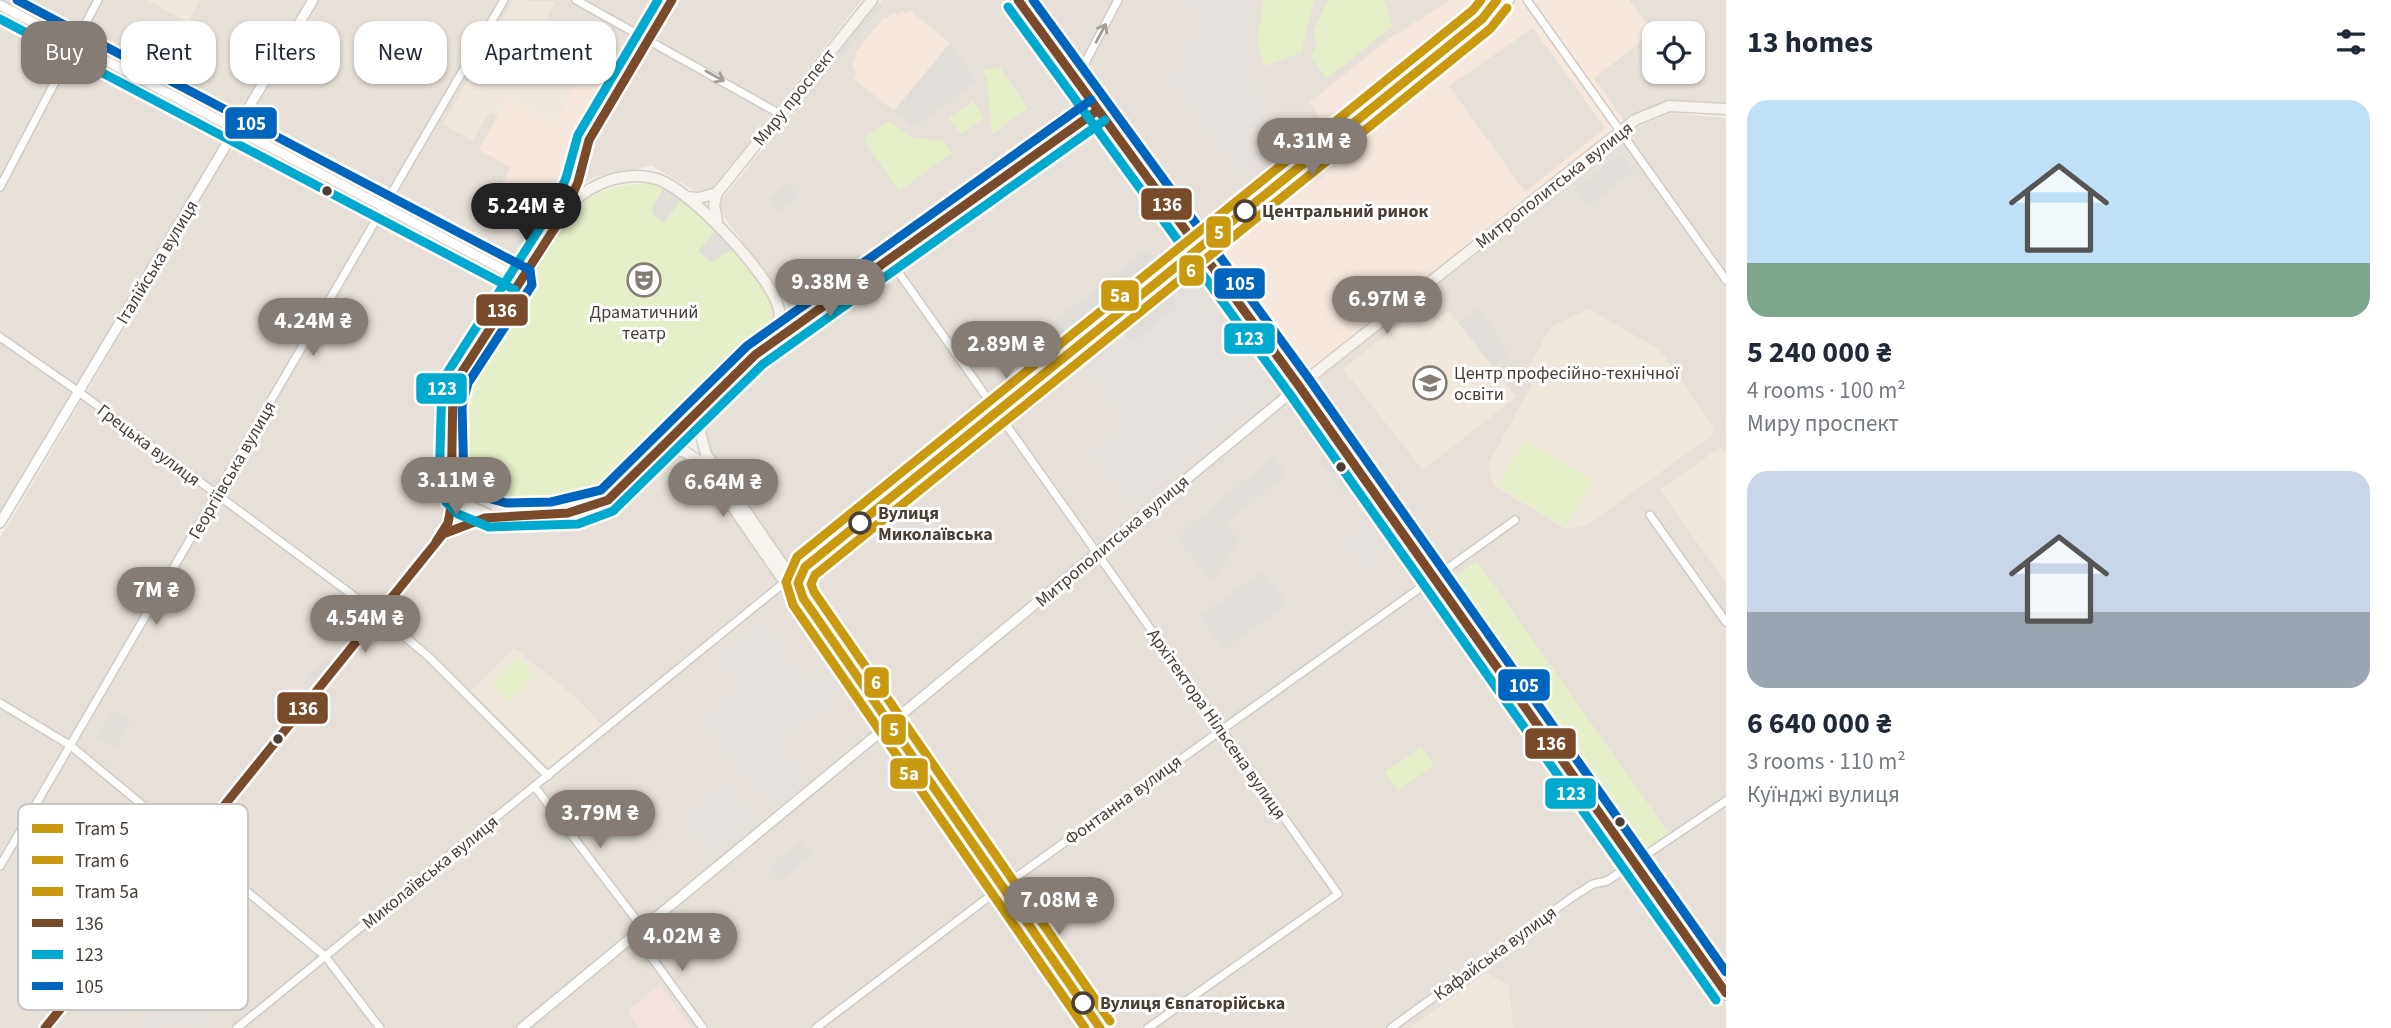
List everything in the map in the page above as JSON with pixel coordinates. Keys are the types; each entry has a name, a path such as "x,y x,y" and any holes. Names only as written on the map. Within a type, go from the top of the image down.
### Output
{"highway":[{"path":"1018,0 1299,386 1726,993"}],"main road":[{"name":"Миру проспект","path":"717,193 872,0"},
{"name":"Митрополитська вулиця","path":"1299,386 1618,132 1646,114 1669,106 1726,109"},
{"path":"225,804 443,534 449,515 453,386 565,212 587,190 622,178 657,179 686,196 719,225 758,275 778,307 779,320 775,332 617,493 587,510 491,514 466,522 443,534"},
{"path":"686,196 699,198 717,193 714,205 719,225"},
{"path":"711,399 701,425 704,448 889,726 1103,1028"},
{"path":"659,451 684,451 703,464 789,579"},
{"path":"451,483 456,495 466,505 491,514"},
{"path":"1001,887 1093,1028"},
{"path":"45,1028 59,1010"}],"street":[{"path":"87,21 98,0"},
{"name":"Італійська вулиця","path":"0,523 313,0"},
{"name":"Георгіївська вулиця","path":"37,804 504,0"},
{"path":"576,0 780,114"},
{"path":"565,212 578,182 589,140 672,0"},
{"path":"1076,80 1118,0"},
{"name":"Миколаївська вулиця","path":"1281,180 1498,0"},
{"name":"Миколаївська вулиця","path":"237,1028 1198,247 1510,0"},
{"path":"1527,0 1618,132 1726,280"},
{"path":"0,5 31,21"},
{"path":"107,61 521,279"},
{"path":"0,187 54,84"},
{"path":"755,355 1098,110"},
{"name":"Архітектора Нільсена вулиця","path":"889,259 1338,894 1148,1028"},
{"name":"Грецька вулиця","path":"0,337 79,392 378,614 429,657 548,776"},
{"name":"Митрополитська вулиця","path":"522,1028 1299,386"},
{"path":"1650,515 1726,622"},
{"name":"Фонтанна вулиця","path":"816,1028 1001,887 1515,520"},
{"path":"0,703 71,746 141,804"},
{"path":"535,787 640,933 703,1028"},
{"path":"1634,863 1726,801"},
{"name":"Георгіївська вулиця","path":"0,866 18,836"},
{"name":"Кафайська вулиця","path":"1391,1028 1574,896 1593,884 1607,881 1634,863"},
{"path":"248,892 326,956 380,1028"},
{"path":"1714,976 1726,967"}],"shaded area":[{"path":"0,0 308,0 296,21 230,21 230,84 258,84 0,518"},
{"path":"147,0 200,0 186,21"},
{"path":"318,0 862,0 712,189 695,191 652,166 594,177 570,192 501,295 498,293 448,376 443,397 445,505 438,531 218,804 18,804 18,1010 52,1010 38,1028 0,1028 0,538 268,84 340,84 340,21 306,21"},
{"path":"514,0 555,2 547,18 553,21 502,21"},
{"path":"872,0 884,5 806,100 797,93"},
{"path":"882,0 1009,0 1089,111 807,313 795,315 720,211 720,202"},
{"path":"1028,0 1726,0 1726,107 1669,102 1644,110 1304,377"},
{"path":"1173,0 1255,0 1247,38 1248,53 1267,115 1292,148 1244,186 1166,80 1200,14"},
{"path":"1451,0 1629,0 1645,21 1642,21 1642,41 1594,78 1625,122 1304,377 1200,233 1227,211 1222,203 1323,125 1310,102 1390,38","holes":["1533,28 1605,128 1525,192 1449,86"]},
{"path":"909,10 950,43 894,111 853,78 856,74 851,63 857,56 855,53 884,17 887,19 894,12 898,15 902,11 906,14"},
{"path":"950,43 978,81 914,128 894,111"},
{"path":"466,84 574,84 555,123 508,97 498,115 490,111 473,141 443,124"},
{"path":"575,84 603,84 575,136 565,159 570,162 546,207 512,189 506,198 497,193 511,167 479,150 508,97 555,123"},
{"path":"1670,113 1726,118 1726,983 1383,494 1310,385 1639,126"},
{"path":"1093,118 1433,587 1726,1004 1726,1028 1106,1028 711,457 704,434 714,408 761,360 807,323"},
{"path":"1621,152 1635,171 1587,208 1573,190"},
{"path":"788,182 800,196 779,214 767,200"},
{"path":"664,187 682,199 663,223 653,214 652,208"},
{"path":"717,229 733,249 712,262 698,251"},
{"path":"1148,248 1160,264 1033,366 1019,348"},
{"path":"1207,259 1285,366 1273,375 1195,268"},
{"path":"1188,273 1274,392 1132,509 1086,453 1124,422 1077,364"},
{"path":"1169,292 1179,306 1133,343 1123,330"},
{"path":"498,293 508,299 481,339 471,333"},
{"name":"Центр професійно-технічної освіти","path":"1423,306 1435,321 1449,311 1516,397 1423,470 1343,369"},
{"path":"1479,307 1509,354 1493,366 1459,323"},
{"path":"1589,309 1660,350 1714,428 1711,436 1587,525 1566,529 1496,487 1490,478 1489,463 1534,381 1528,367 1552,326"},
{"path":"1719,448 1726,452 1726,583 1660,490"},
{"path":"670,456 685,456 698,462 1090,1028 52,1028 67,1010 248,1010 248,804 233,804 447,538 474,526 492,522 512,521 513,528 569,527 569,519 596,515 615,505 661,460"},
{"path":"1274,456 1286,474 1227,524 1240,541 1219,573 1211,580 1176,537"},
{"path":"1328,456 1350,487 1343,492 1320,462"},
{"path":"569,512 570,527 513,528 512,514"},
{"path":"1371,516 1395,550 1363,573 1339,539"},
{"path":"1263,570 1288,604 1224,650 1200,616"},
{"path":"765,616 806,676 821,666 843,697 783,744 810,778 770,810 696,719 735,686 713,659"},
{"path":"1348,631 1356,642 1237,726 1230,715"},
{"path":"514,648 577,698 602,726 550,769 471,691"},
{"path":"326,656 337,665 316,692 304,683"},
{"path":"112,710 131,721 115,748 96,737"},
{"path":"728,779 760,818 711,859 678,820"},
{"path":"801,840 813,855 780,882 768,867"},
{"path":"1486,973 1509,985 1513,1028 1410,1028"},
{"path":"660,984 692,1028 639,1028 627,1011"},
{"path":"154,1010 205,1010 220,1026 134,1028"}],"green space":[{"path":"1264,0 1314,0 1301,53 1264,66 1257,41"},
{"path":"1328,0 1384,0 1392,26 1327,79 1311,58 1316,46 1313,31"},
{"path":"1000,68 1028,108 992,134 987,80 982,70"},
{"path":"973,101 984,118 961,134 949,118"},
{"path":"889,121 911,137 943,141 952,153 899,191 863,139"},
{"path":"652,183 667,189 684,201 740,256 767,294 773,314 768,331 759,343 610,489 597,498 582,505 557,508 502,507 473,501 465,496 460,487 455,457 455,421 462,379 577,207 602,191 631,184"},
{"path":"1525,440 1593,481 1566,527 1498,486"},
{"path":"1477,561 1670,835 1644,854 1450,580"},
{"path":"517,658 535,675 509,701 492,683"},
{"path":"1421,747 1434,765 1398,791 1385,772"}],"tram line":[{"name":"5а","path":"1085,1028 793,605 786,582 797,557 1473,10 1481,0"},
{"name":"5","path":"1100,1028 803,598 798,583 805,567 1482,19 1497,0"},
{"name":"6","path":"1110,1021 811,584 815,575 1490,29 1507,8"}],"transit line":[{"name":"105","path":"17,0 530,270 532,285 468,383 462,406 464,484 473,494 506,503 551,502 601,490 747,346 1091,100"},
{"name":"123","path":"658,0 578,135 566,178 554,206 442,381 439,487 446,502 458,514 489,527 578,524 613,511 763,364 1105,120"},
{"name":"136","path":"436,542 448,523 451,507 453,386 565,212 578,182 589,140 672,0"},
{"name":"136","path":"1018,0 1299,386 1726,993"},
{"name":"105","path":"1033,0 1309,379 1726,972"},
{"name":"123","path":"1008,7 1289,393 1716,1000"},
{"name":"123","path":"0,19 515,290"},
{"name":"136","path":"225,804 443,534 485,518 568,513 608,500 755,355 1098,110"},
{"name":"136","path":"45,1028 60,1010"}],"place":[{"name":"Центральний ринок","path":"1245,211"},
{"name":"Драматичний театр","path":"644,280"},
{"name":"Центр професійно-технічної освіти","path":"1430,383"},
{"name":"Вулиця Миколаївська","path":"860,523"},
{"name":"Вулиця Євпаторійська","path":"1083,1003"}]}
